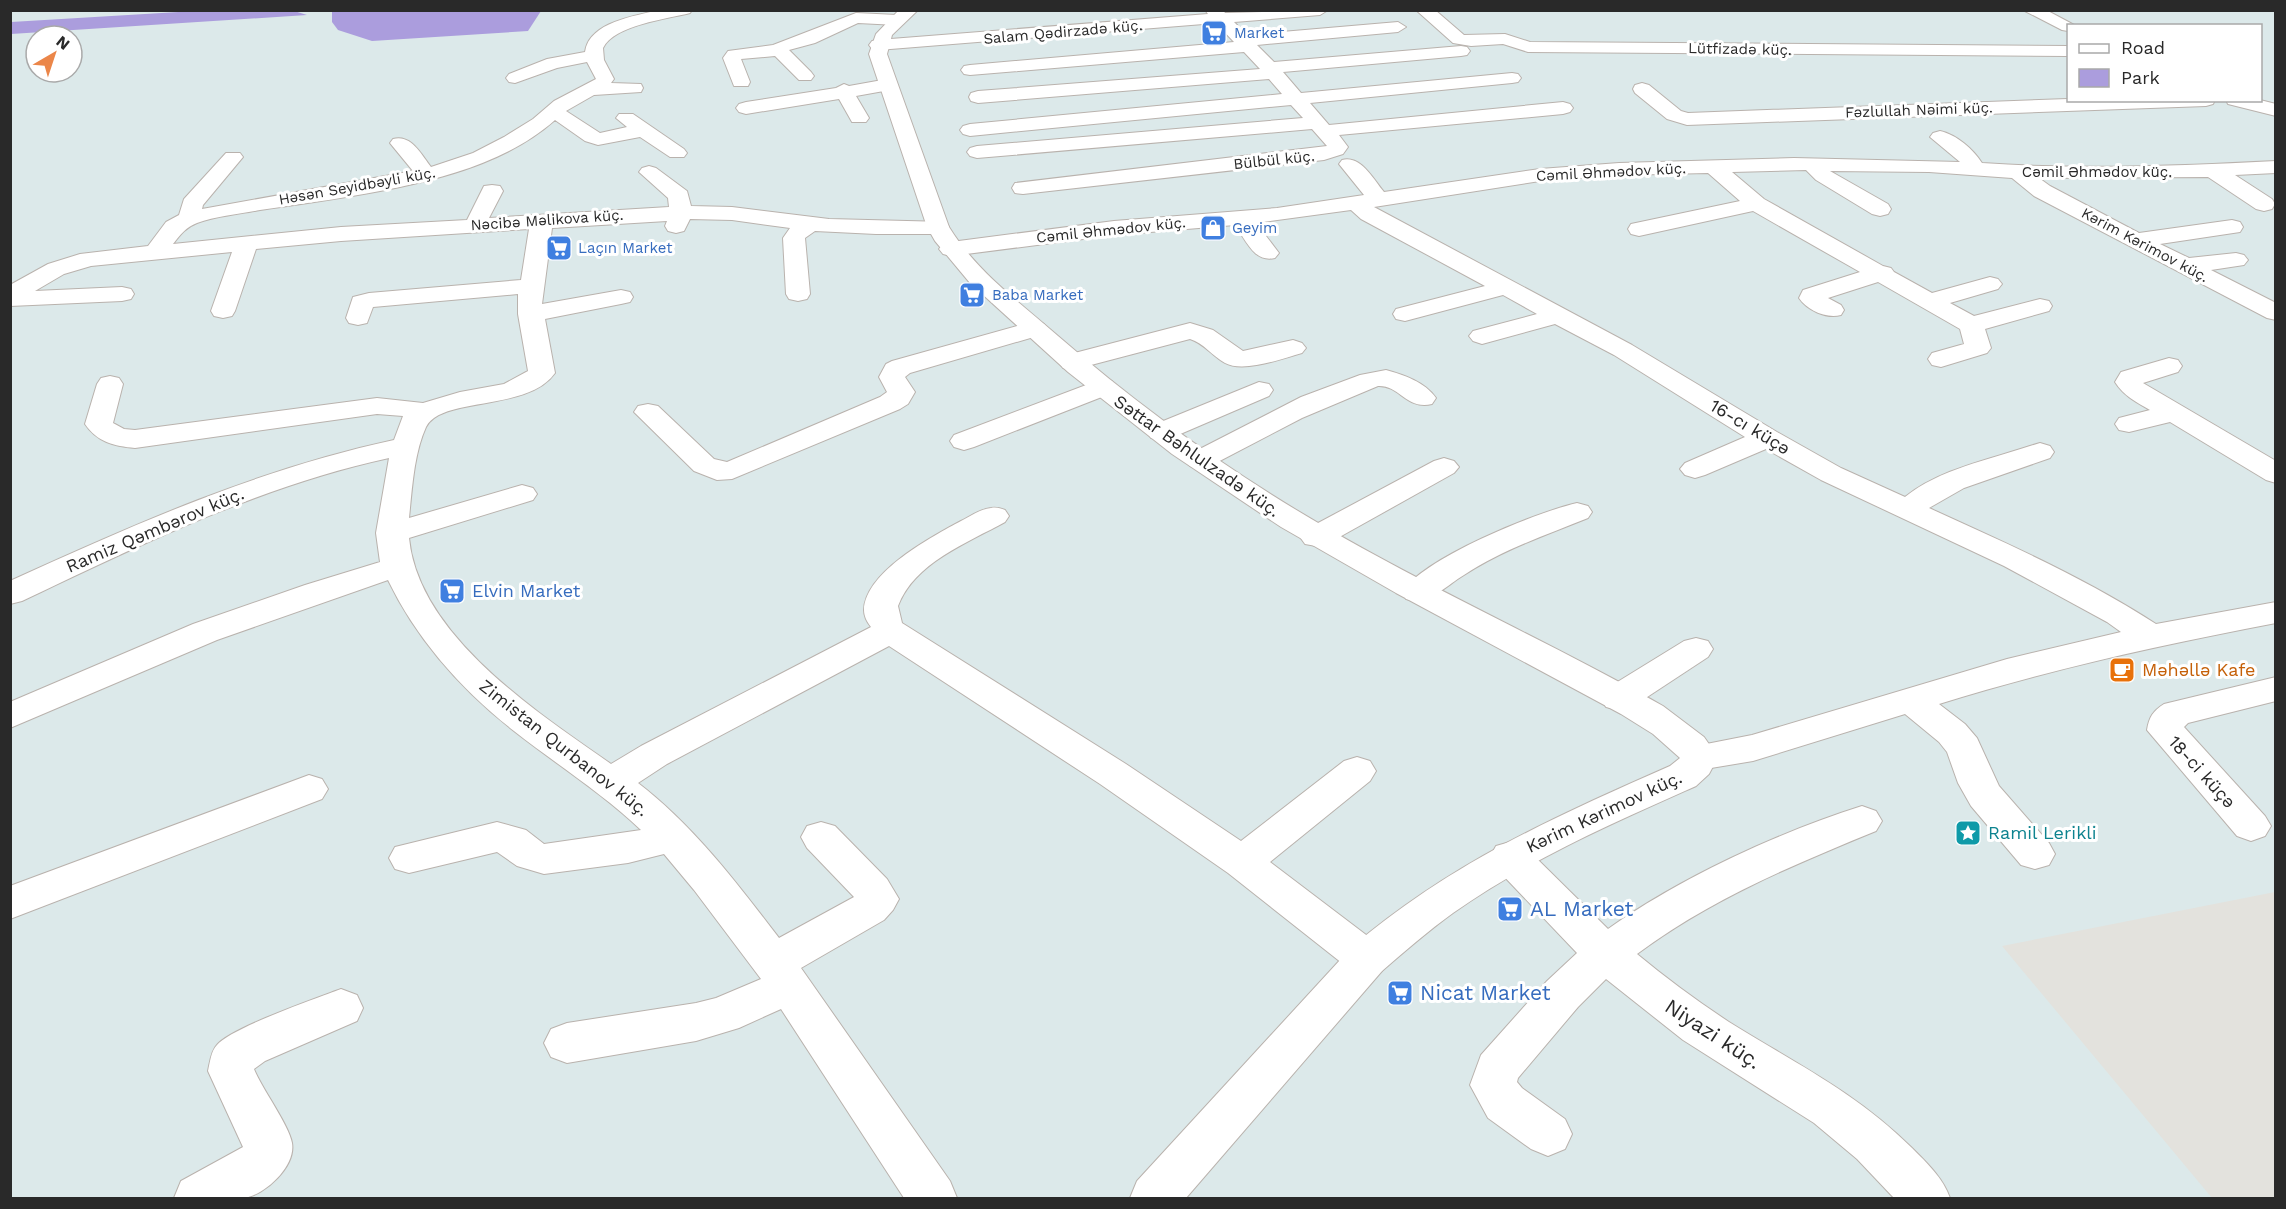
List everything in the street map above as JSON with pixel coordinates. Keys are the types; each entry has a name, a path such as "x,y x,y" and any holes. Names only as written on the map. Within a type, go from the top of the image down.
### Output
{"street":[{"path":"594,89 604,79 594,56 597,39 604,34 657,13 684,10"},
{"path":"834,10 856,18"},
{"path":"1065,10 1074,31"},
{"name":"Salam Qədirzadə küç.","path":"878,45 1074,31 1216,15 1320,10"},
{"name":"Lütfizadə küç.","path":"1424,10 1459,39 1471,41 1504,39 1528,46 2067,51"},
{"path":"2031,10 2067,26"},
{"path":"741,81 732,58 734,56 779,50 856,18 904,15"},
{"path":"878,45 884,35 904,15"},
{"name":"Bülbül küç.","path":"1023,188 1323,154 1336,150 1338,147 1298,100 1216,15"},
{"path":"970,70 1398,27"},
{"path":"1902,33 1924,51"},
{"name":"Səttar Bəhlulzadə küç.","path":"878,45 878,54 888,85 945,238 1035,329 1072,362 1200,460 1316,537 1619,698 1675,731 1694,748 1699,757"},
{"path":"779,50 805,76"},
{"path":"978,98 1461,51"},
{"path":"515,78 553,63 594,56"},
{"path":"970,130 1512,78"},
{"path":"746,108 844,90 888,85"},
{"path":"594,89 634,88"},
{"name":"Həsən Seyidbəyli küç.","path":"156,251 174,227 190,218 240,207 367,187 460,164 498,149 572,99 594,89"},
{"name":"Fəzlullah Nəimi küç.","path":"1642,89 1674,115 1687,118 2148,102"},
{"path":"844,90 859,118"},
{"path":"2243,102 2276,110"},
{"path":"977,152 1563,108"},
{"path":"552,113 567,117 592,137 598,139 643,130"},
{"path":"619,113 677,153"},
{"path":"1940,136 1967,157 1974,168"},
{"path":"400,143 426,174"},
{"path":"1520,154 1540,175"},
{"path":"190,218 192,204 232,157"},
{"name":"16-cı küçə","path":"1349,164 1367,202 1370,214 1560,315 1650,366 1767,438 1864,491 2015,559 2119,615 2151,636"},
{"path":"1811,164 1823,176 1880,209"},
{"name":"Cəmil Əhmədov küç.","path":"945,238 1241,218 1367,202 1540,175 1596,170 1811,164 1974,168 2018,172 2276,167"},
{"path":"1714,167 1756,204 1971,325 1978,348 1941,359"},
{"path":"2212,170 2264,204"},
{"path":"649,172 679,196 679,220"},
{"name":"Kərim Kərimov küç.","path":"2018,172 2036,187 2276,313"},
{"path":"475,225 492,191"},
{"path":"1639,229 1756,204"},
{"name":"Nəcibə Məlikova küç.","path":"156,251 475,225 543,221 679,220 721,212 945,238"},
{"path":"1241,218 1267,253"},
{"path":"110,384 99,424 105,432 116,438 126,439 377,406 423,411 438,405 518,388 536,380 542,373 531,300 543,221"},
{"path":"798,294 794,238 799,231 810,224"},
{"path":"2136,240 2232,227"},
{"path":"223,311 248,243"},
{"path":"1794,254 1830,245"},
{"path":"10,297 56,269 75,262 105,256 156,251"},
{"path":"2185,266 2236,260"},
{"path":"1832,310 1811,298 1812,295 1882,273"},
{"path":"1930,301 1990,284"},
{"path":"1405,314 1507,287"},
{"path":"10,297 122,294"},
{"path":"358,318 362,302 369,300 531,300 621,297"},
{"path":"1971,325 2040,306"},
{"path":"1482,336 1560,315"},
{"path":"648,412 705,465 717,471 732,470 890,403 898,398 901,392 892,377 895,370 901,367 1035,329"},
{"path":"1072,362 1190,331 1208,336 1232,357 1240,360 1293,348"},
{"path":"2169,366 2130,378 2128,382 2134,389 2276,474"},
{"path":"1200,460 1312,402 1382,378 1392,380 1422,398"},
{"path":"964,441 1102,387"},
{"path":"1161,432 1259,390"},
{"name":"Zimistan Qurbanov küç.","path":"423,411 414,421 407,446 392,533 397,567 411,596 442,643 470,675 548,738 644,808 672,837 781,974 932,1198"},
{"path":"2130,424 2173,413"},
{"path":"1695,469 1767,438"},
{"name":"Ramiz Qəmbərov küç.","path":"10,594 200,507 269,482 338,462 407,446"},
{"path":"1908,509 1920,498 1940,488 2040,452"},
{"path":"1316,537 1444,467"},
{"path":"392,533 522,494"},
{"path":"1418,592 1443,573 1493,546 1577,512"},
{"path":"994,516 923,556 892,581 880,608 890,631 1113,774 1242,862 1366,959"},
{"path":"10,716 205,632 317,592 397,567"},
{"name":"Kərim Kərimov küç.","path":"1155,1198 1366,959 1395,932 1422,912 1510,857 1570,825 1683,776 1696,765 1699,757 1753,748 2019,667 2151,636 2276,612"},
{"path":"611,782 654,755 890,631"},
{"path":"1619,698 1696,649"},
{"name":"18-ci küçə","path":"2251,826 2165,730 2167,719 2177,713 2276,689"},
{"path":"1910,699 1952,733 1964,747 1977,783 1985,796 2035,854"},
{"path":"1242,862 1357,771"},
{"path":"10,903 309,789"},
{"path":"1548,1134 1505,1103 1493,1085 1497,1070 1577,980 1607,954 1662,916 1733,876 1776,855 1862,821"},
{"path":"410,858 497,837 510,838 533,859 543,859 628,848 672,837"},
{"path":"567,1043 696,1022 723,1015 869,908 878,899 873,890 821,837"},
{"name":"Niyazi küç.","path":"1510,857 1565,916 1656,996 1701,1028 1815,1097 1854,1125 1880,1148 1925,1198"},
{"path":"199,1198 251,1170 265,1159 268,1144 231,1071 233,1059 249,1047 341,1008"}],"shaded area":[{"path":"2275,892 2275,1198 2212,1198 2002,946"}],"green space":[{"path":"291,10 307,15 84,29 84,24 24,24 24,33 11,34 11,22 195,11"},
{"path":"332,10 541,11 528,31 372,41 338,30 332,22"}],"place":[{"name":"Market","path":"1214,33"},
{"name":"Geyim","path":"1213,228"},
{"name":"Laçın Market","path":"559,248"},
{"name":"Baba Market","path":"972,295"},
{"name":"Elvin Market","path":"452,591"},
{"name":"Məhəllə Kafe","path":"2122,670"},
{"name":"Ramil Lerikli","path":"1968,833"},
{"name":"AL Market","path":"1510,909"},
{"name":"Nicat Market","path":"1400,993"}]}
